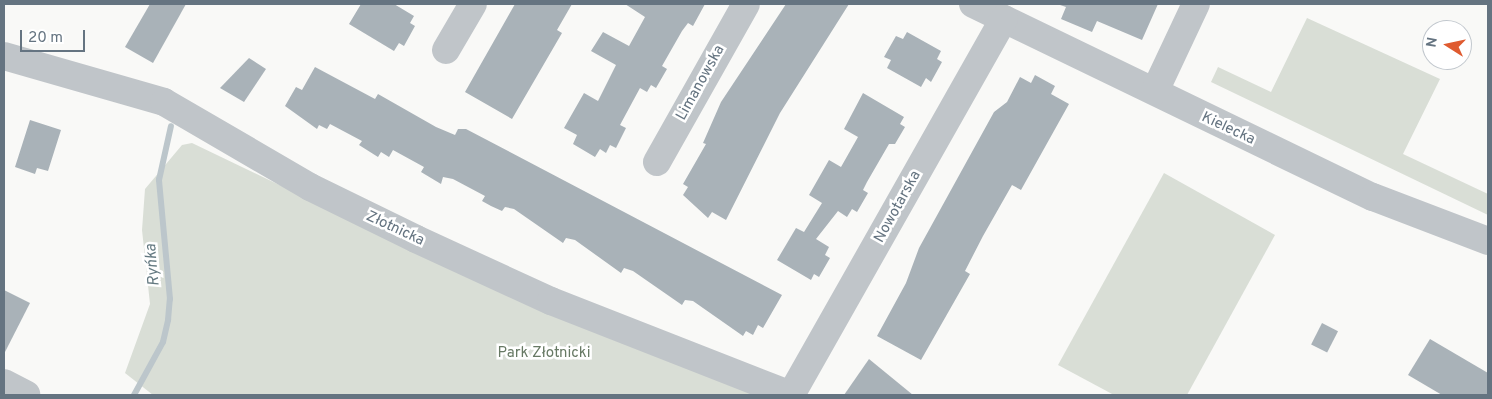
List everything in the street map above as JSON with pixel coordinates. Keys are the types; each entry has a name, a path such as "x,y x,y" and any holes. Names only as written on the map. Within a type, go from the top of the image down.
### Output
{"street":[{"path":"446,50 473,4"},
{"name":"Limanowska","path":"657,162 746,4"},
{"name":"Kielecka","path":"973,4 1373,198 1488,241"},
{"path":"1155,91 1196,4"},
{"name":"Nowotarska","path":"791,395 1004,19"},
{"name":"Złotnicka","path":"4,56 164,102 310,187 408,235 551,301 791,395"}],"green space":[{"path":"1307,18 1440,79 1403,154 1488,194 1488,215 1211,82 1218,67 1271,92"},
{"name":"Park Złotnicki","path":"192,143 536,308 764,395 153,395 125,373 150,304 142,230 145,189 182,145"},
{"path":"1164,173 1275,235 1187,395 1114,395 1058,365"}],"building":[{"path":"150,4 186,4 153,63 125,47"},
{"path":"361,4 394,4 414,16 410,23 415,26 404,46 399,43 394,51 349,24"},
{"path":"515,4 572,4 557,30 562,33 512,119 465,92"},
{"path":"625,4 705,4 693,26 688,23 682,31 662,66 667,69 656,88 651,85 647,92 640,88 620,125 626,128 616,148 610,145 606,153 600,149 595,157 573,144 577,135 564,128 584,93 598,101 616,65 591,51 603,32 629,46 645,17"},
{"path":"786,4 849,4 780,113 726,220 712,212 708,218 683,195 688,187 683,184 706,144 703,143 721,102"},
{"path":"1057,4 1158,4 1142,40 1097,21 1092,32 1061,19 1066,7"},
{"path":"907,32 941,51 937,59 942,62 931,82 926,78 921,87 887,68 891,60 884,57 896,36 903,39"},
{"path":"249,58 266,69 244,102 220,88"},
{"path":"315,67 375,99 378,94 436,127 455,135 458,129 466,129 782,295 763,328 758,325 753,335 746,331 743,336 693,301 685,300 682,305 633,271 624,268 621,273 575,240 566,238 563,243 514,209 505,207 502,211 491,206 482,201 485,196 453,179 443,177 441,184 421,172 424,167 393,150 389,157 381,152 378,157 359,145 362,141 330,124 327,129 319,125 317,129 285,106 296,87 302,90"},
{"path":"1035,75 1055,86 1051,94 1069,104 1021,190 1012,185 965,271 970,274 921,360 877,336 906,283 919,248 994,112 1007,102 1020,77 1031,83"},
{"path":"863,93 904,117 900,124 905,127 895,144 889,144 867,182 863,190 868,193 857,212 852,209 847,217 838,211 816,239 829,247 825,255 830,258 819,277 814,274 811,280 777,260 796,228 804,232 822,203 809,195 829,160 841,167 858,137 844,129"},
{"path":"30,120 61,130 48,171 37,168 35,174 15,167"},
{"path":"4,290 30,303 4,354"},
{"path":"1322,323 1338,331 1327,353 1311,344"},
{"path":"1430,339 1488,373 1488,395 1442,395 1408,375"},
{"path":"869,359 913,395 844,395"}],"waterway":[{"name":"Ryńka","path":"134,395 163,342 168,320 170,299 159,180 171,126"}]}
